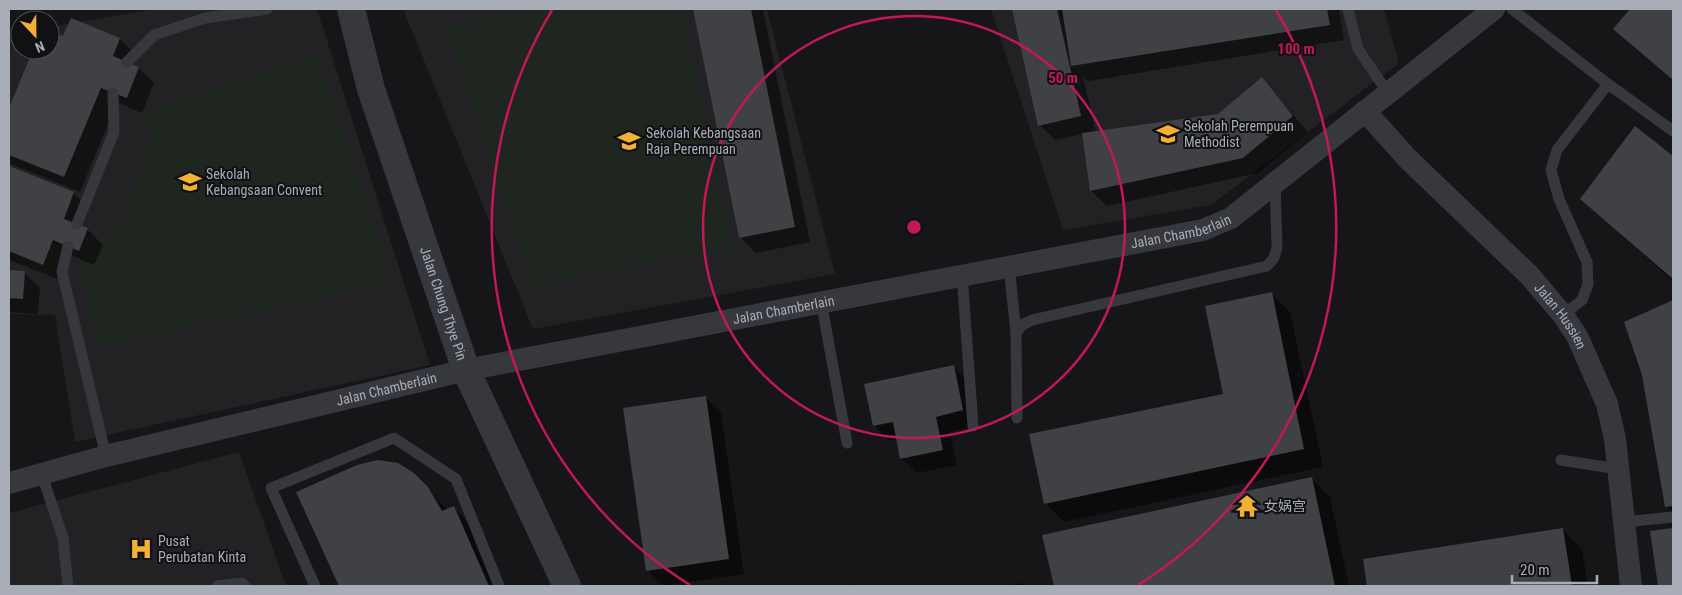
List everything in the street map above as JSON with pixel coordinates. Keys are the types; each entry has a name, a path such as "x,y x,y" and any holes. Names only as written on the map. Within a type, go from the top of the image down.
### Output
{"street":[{"name":"Jalan Chung Thye Pin","path":"351,9 371,89 466,370 567,586"},
{"name":"Jalan Chamberlain","path":"9,484 106,456 466,370 821,301 1204,230 1231,218 1494,9"},
{"name":"Jalan Hussien","path":"1365,111 1408,158 1530,276 1563,315 1577,336 1593,368 1607,404 1616,440 1631,586"}],"lane":[{"path":"127,62 154,35 205,18 267,9"},
{"path":"1348,9 1358,49 1388,93"},
{"path":"1512,9 1608,84 1673,131"},
{"path":"1563,315 1582,300 1588,284 1587,262 1559,199 1551,170 1557,150 1608,84"},
{"path":"77,224 114,132 113,93"},
{"path":"1016,332 1022,325 1032,320 1267,266 1274,258 1277,248 1276,182"},
{"path":"68,246 62,272 106,456"},
{"path":"1009,266 1016,332 1017,418"},
{"path":"962,275 974,426"},
{"path":"821,301 847,443"},
{"path":"315,586 271,488 394,438 456,479 499,586"},
{"path":"1561,460 1618,470"},
{"path":"42,475 63,538 68,586"},
{"path":"1624,522 1673,517"},
{"path":"217,586 242,583 246,586"}],"shaded area":[{"name":"Sekolah Kebangsaan Convent","path":"155,9 317,9 430,365 75,442 55,315 9,314 9,35 10,60 60,60 60,25"},
{"name":"Sekolah Kebangsaan Raja Perempuan","path":"403,9 767,9 835,274 533,329"},
{"path":"542,9 681,9 733,247 533,287 445,26"},
{"name":"Sekolah Perempuan Methodist","path":"991,9 1384,9 1399,63 1211,205 1063,230"},
{"path":"318,55 393,283 98,347 78,258 117,233 152,133 143,112"},
{"name":"Pusat Perubatan Kinta","path":"239,452 286,586 9,586 9,513"}],"building":[{"path":"693,9 751,9 795,227 739,238"},
{"path":"1012,9 1057,9 1081,116 1038,126"},
{"path":"1062,9 1327,9 1330,25 1071,66"},
{"path":"1630,9 1673,9 1673,80 1613,29"},
{"path":"71,18 120,38 113,56 139,67 127,98 101,88 64,177 9,155 9,108 29,60 60,60 60,35 63,36"},
{"path":"1262,77 1293,116 1243,158 1090,191 1082,133 1218,114"},
{"path":"1635,126 1673,156 1673,279 1580,199"},
{"path":"9,166 74,192 64,219 88,228 79,251 53,240 43,265 9,251"},
{"path":"9,270 25,271 23,299 9,298"},
{"path":"1272,292 1304,449 1044,504 1029,434 1223,394 1205,306"},
{"path":"1673,300 1673,506 1665,507 1642,375 1624,322"},
{"path":"954,365 963,410 936,417 943,450 900,459 893,422 873,426 864,384"},
{"path":"706,396 729,559 646,571 623,408"},
{"path":"378,460 398,463 414,473 428,487 442,511 454,506 489,586 339,586 296,492 357,465"},
{"name":"女娲宫","path":"1312,477 1335,586 1054,586 1042,535"},
{"path":"1563,528 1572,586 1367,586 1363,559"},
{"path":"1673,528 1673,586 1658,586 1650,531"}],"place":[{"name":"Sekolah Perempuan Methodist","path":"1168,134"},
{"name":"Sekolah Kebangsaan Raja Perempuan","path":"629,141"},
{"name":"Sekolah Kebangsaan Convent","path":"190,182"},
{"name":"女娲宫","path":"1247,506"},
{"name":"Pusat Perubatan Kinta","path":"141,549"}]}
